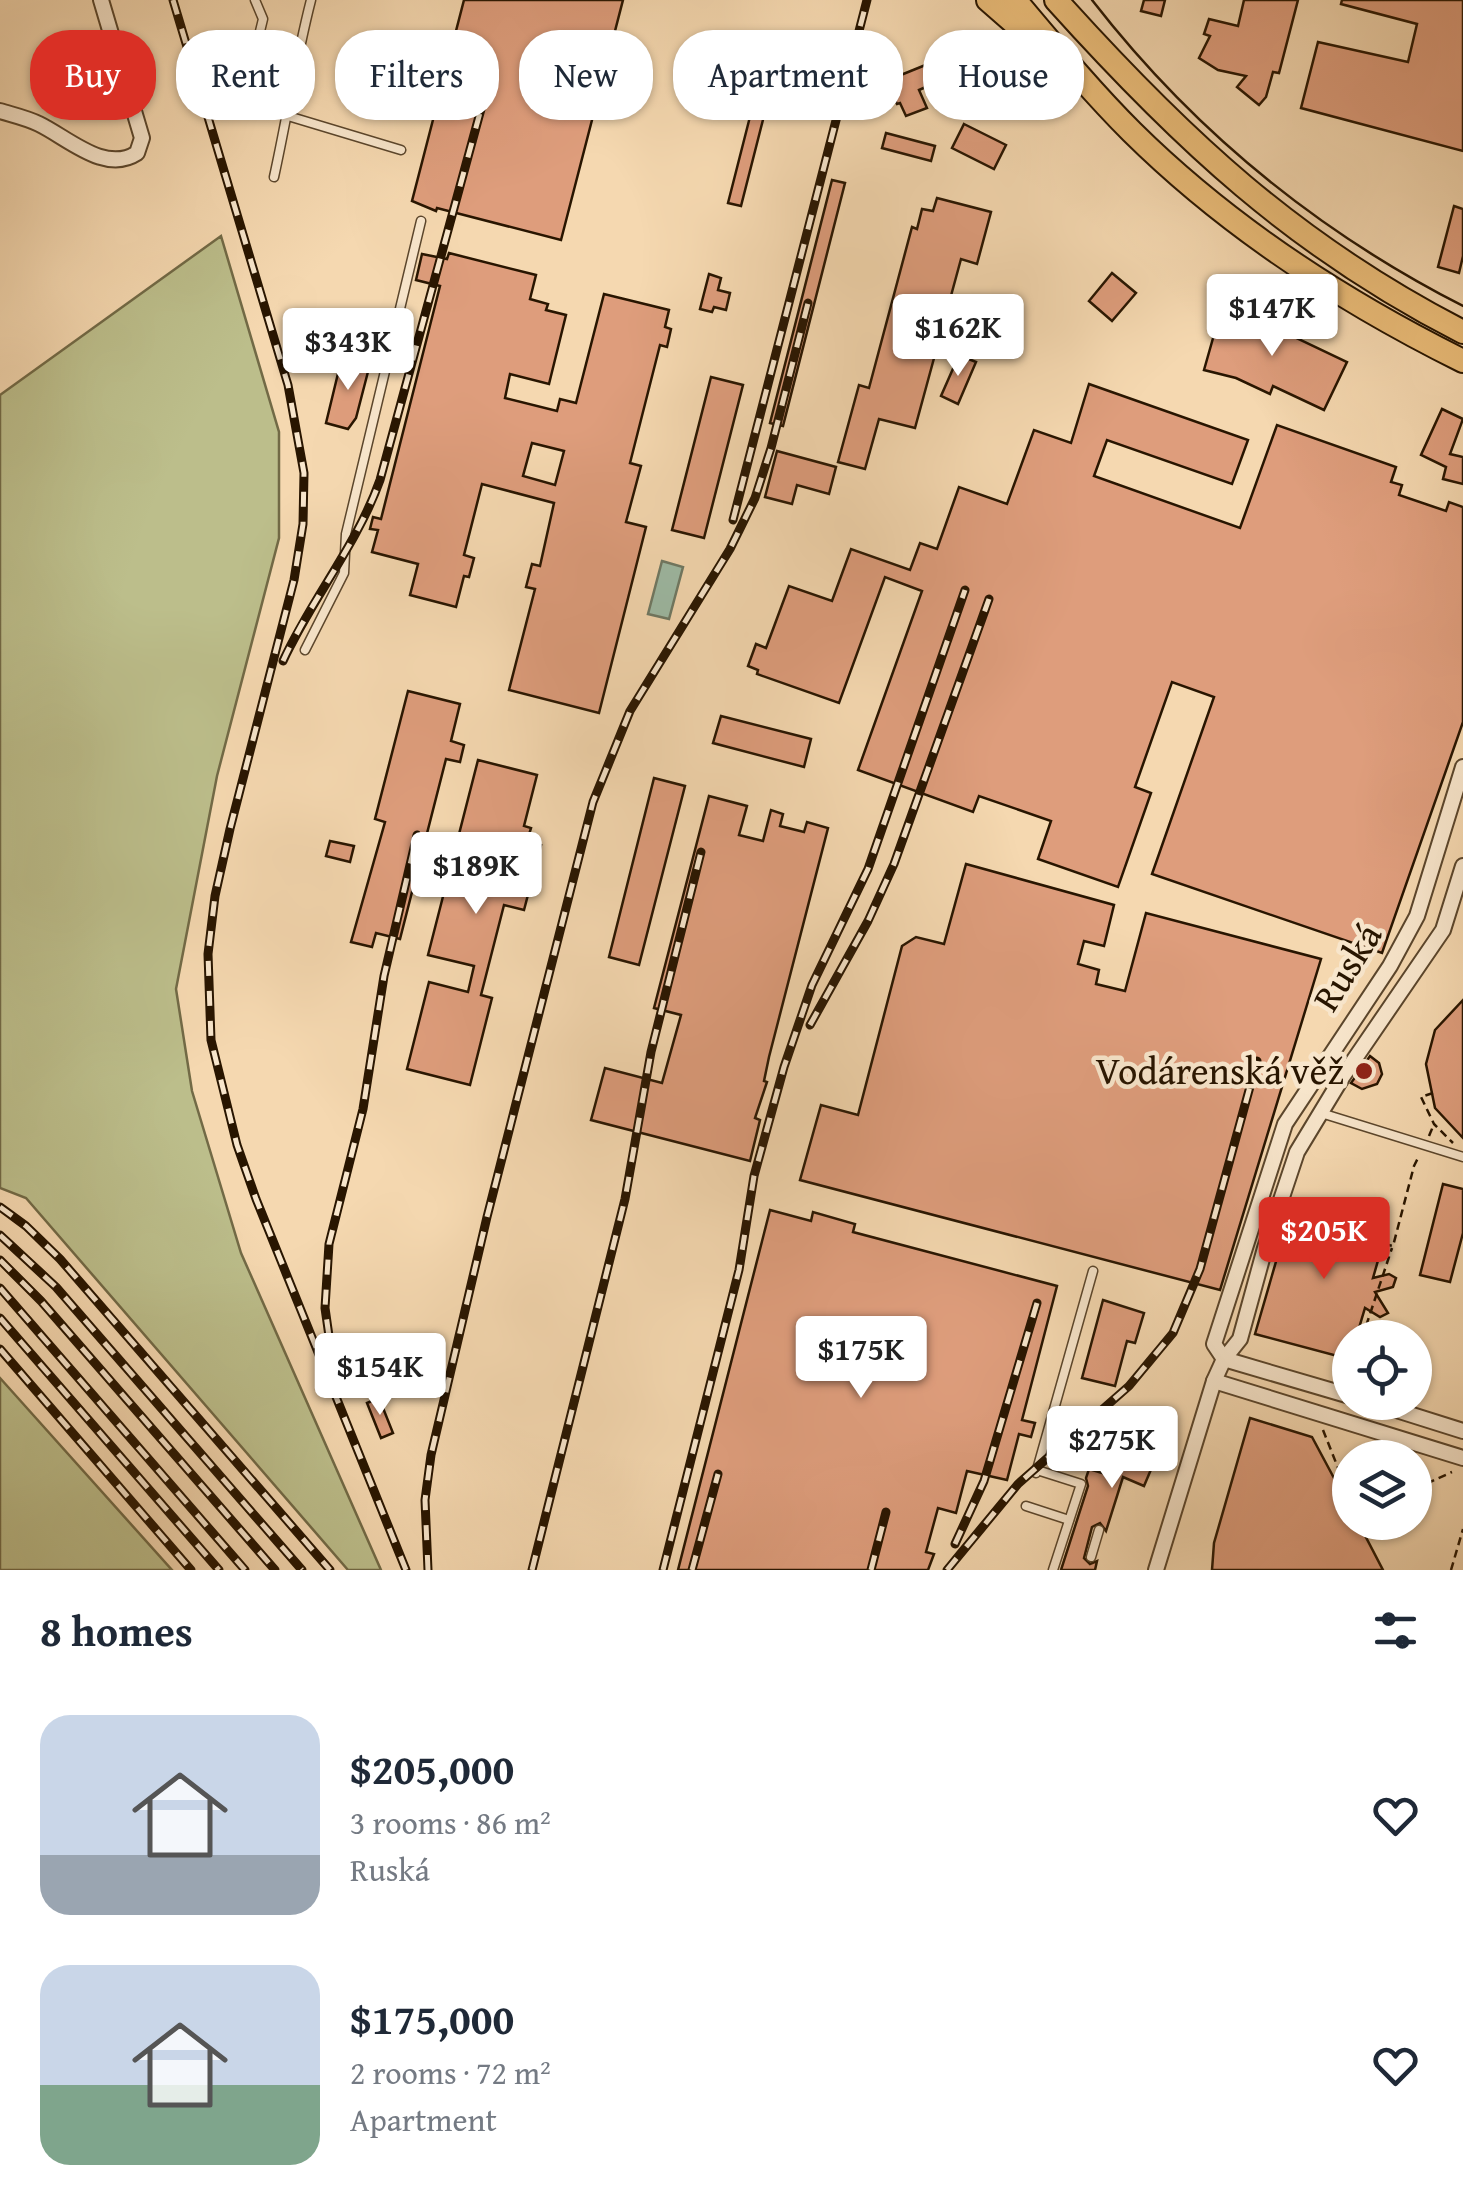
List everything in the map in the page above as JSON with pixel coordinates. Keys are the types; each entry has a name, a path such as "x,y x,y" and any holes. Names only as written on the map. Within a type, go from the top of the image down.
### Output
{"highway":[{"path":"988,0 1094,92 1170,168 1250,233 1395,327 1463,361"},
{"path":"1015,0 1094,92"},
{"path":"1056,0 1154,106 1231,178 1357,272 1463,332"},
{"path":"1072,0 1124,62 1154,106"}],"street":[{"path":"0,111 42,125 88,152 120,160 137,153 142,138 101,0"},
{"name":"Ruská","path":"1224,1360 1214,1344 1285,1124 1390,966 1416,916 1463,768"},
{"name":"Ruská","path":"1156,1570 1214,1381 1240,1340 1297,1152 1443,930 1463,866"},
{"path":"1224,1360 1332,1391"},
{"path":"1214,1381 1463,1458"},
{"path":"1428,1420 1463,1431"}],"lane":[{"path":"255,0 262,19 259,30"},
{"path":"303,30 311,0"},
{"path":"274,177 287,120"},
{"path":"301,120 401,150"},
{"path":"305,650 344,573 346,534 421,221"},
{"path":"1321,1112 1462,1157"},
{"path":"1054,1570 1081,1484 1037,1471 1092,1271"},
{"path":"1026,1506 1069,1520"},
{"path":"1091,1557 1099,1530"}],"path":[{"path":"1432,1094 1421,1098 1434,1124 1449,1137 1462,1157"},
{"path":"1368,1320 1414,1166 1434,1124"},
{"path":"1384,1244 1393,1246"},
{"path":"1327,1443 1332,1455"},
{"path":"1432,1479 1438,1476"},
{"path":"1451,1570 1463,1529"}],"green space":[{"path":"221,236 279,432 279,538 217,776 176,989 192,1091 241,1253 381,1570 348,1570 26,1198 0,1188 0,395"},
{"path":"0,1378 172,1570 0,1570"}],"shaded area":[{"path":"662,561 683,567 669,619 648,614"}],"building":[{"path":"464,0 623,0 615,30 519,30 519,120 592,120 561,240 437,208 436,211 412,201 433,120 499,120 499,30 456,30"},
{"path":"1144,0 1165,0 1161,16 1141,11"},
{"path":"1244,0 1298,0 1279,73 1273,72 1266,97 1259,105 1237,87 1246,76 1218,70 1199,58 1210,36 1204,34 1209,19 1238,26"},
{"path":"1342,0 1463,0 1463,151 1301,108 1318,42 1408,62 1417,24 1341,4"},
{"path":"923,66 923,88 919,90 923,110 906,116 903,110 903,74"},
{"path":"749,120 763,120 741,206 728,203"},
{"path":"964,124 1006,145 994,169 952,148"},
{"path":"886,133 935,146 931,161 882,148"},
{"path":"832,180 845,183 783,426 770,423"},
{"path":"937,198 991,212 977,264 961,259 915,428 879,419 865,469 838,462 859,385 869,388 912,227 917,229 922,209 933,211"},
{"path":"1454,206 1463,209 1459,273 1438,267"},
{"path":"449,253 536,275 530,299 548,304 546,310 566,315 549,384 510,374 505,398 557,411 560,399 576,403 604,294 669,310 665,327 671,329 667,347 660,345 630,463 641,466 626,522 646,527 599,713 509,690 535,589 526,587 532,564 540,566 554,503 482,484 464,555 474,558 469,577 464,576 456,607 410,595 418,564 372,552 378,530 370,529 373,517 381,519 440,286 416,280 422,254 447,259","holes":["532,443 564,451 555,485 523,476"]},
{"path":"1112,273 1136,293 1112,321 1089,301"},
{"path":"709,274 721,278 718,290 730,293 726,310 700,309"},
{"path":"1223,303 1347,362 1324,410 1273,386 1270,394 1236,378 1204,370"},
{"path":"959,355 976,362 958,404 941,396"},
{"path":"342,357 370,364 356,418 348,429 326,423"},
{"path":"711,377 743,385 704,538 672,530"},
{"path":"1089,384 1248,440 1232,484 1107,440 1094,476 1240,528 1277,425 1396,467 1391,482 1402,485 1399,495 1446,511 1449,502 1463,507 1463,722 1382,953 1152,874 1214,697 1172,682 1135,787 1151,793 1118,887 1038,859 1051,821 979,796 973,812 858,770 922,591 885,577 839,703 757,674 758,670 748,666 756,644 766,648 789,586 832,601 851,549 910,570 920,543 937,549 959,487 1007,504 1034,430 1071,443"},
{"path":"1442,409 1463,419 1450,454 1463,457 1463,484 1443,479 1446,467 1421,455"},
{"path":"777,451 836,467 829,494 797,485 792,504 765,497"},
{"path":"408,691 460,704 451,741 464,745 460,762 446,759 400,939 376,933 372,947 351,942 385,822 375,819"},
{"path":"721,716 811,739 804,767 713,743"},
{"path":"478,760 537,775 524,826 531,828 527,841 541,845 524,910 504,905 481,995 492,998 470,1085 407,1069 429,982 468,992 474,966 428,955"},
{"path":"654,778 685,786 639,965 609,957"},
{"path":"709,796 747,806 739,835 763,841 771,810 783,814 780,826 804,832 807,822 828,828 769,1057 750,1161 591,1120 605,1068 662,1083 681,1015 654,1008"},
{"path":"330,841 354,846 350,862 326,856"},
{"path":"966,864 1114,905 1104,946 1084,941 1078,964 1099,970 1096,984 1125,991 1146,913 1321,959 1220,1290 800,1180 821,1105 858,1115 902,946 916,937 944,944"},
{"path":"1463,1000 1463,1138 1435,1108 1426,1064 1435,1030"},
{"name":"Vodárenská věž","path":"1370,1056 1379,1063 1382,1074 1377,1084 1362,1089 1351,1083"},
{"path":"1443,1184 1463,1189 1463,1233 1450,1282 1420,1275"},
{"path":"1293,1203 1387,1229 1373,1278 1389,1274 1396,1278 1393,1287 1375,1292 1388,1313 1380,1317 1365,1308 1361,1320 1332,1320 1332,1355 1255,1334"},
{"path":"770,1210 811,1221 813,1212 855,1224 853,1232 1057,1286 1022,1420 1035,1423 1031,1437 1019,1434 1007,1480 967,1471 956,1513 938,1508 926,1552 934,1554 928,1570 678,1570"},
{"path":"1103,1300 1144,1313 1135,1343 1127,1341 1115,1386 1082,1378"},
{"path":"379,1398 393,1433 381,1438 367,1403"},
{"path":"1250,1418 1312,1437 1332,1474 1332,1540 1367,1540 1383,1570 1212,1570 1214,1543"},
{"path":"1135,1421 1166,1434 1144,1486 1123,1477 1106,1531 1100,1523 1092,1527 1084,1558 1090,1564 1097,1561 1095,1570 1061,1570 1088,1486 1089,1469 1112,1476"}],"tram line":[{"path":"1092,0 1172,92 1261,174 1358,245 1463,306"}],"railway":[{"path":"173,0 288,385 304,473 303,524 294,580 215,896 208,954 211,1040 237,1145 256,1199 406,1570"},
{"path":"733,520 867,0"},
{"path":"283,661 359,527 380,480 478,120"},
{"path":"428,1570 425,1500 431,1455 593,802 630,711 730,549 755,498 808,303"},
{"path":"663,1570 739,1270 754,1176 784,1067 812,985 868,869 965,590"},
{"path":"810,1025 868,921 894,864 989,599"},
{"path":"333,1364 325,1308 329,1244 363,1109 384,976 417,835"},
{"path":"532,1570 625,1199 651,1052 701,852"},
{"path":"947,1570 1018,1484 1129,1386 1173,1333 1200,1269 1257,1061"},
{"path":"0,1207 60,1259 330,1570"},
{"path":"0,1235 56,1287 302,1570"},
{"path":"0,1260 41,1301 275,1570"},
{"path":"0,1288 245,1570"},
{"path":"955,1544 984,1481 1037,1303"},
{"path":"0,1318 219,1570"},
{"path":"0,1349 191,1570"},
{"path":"692,1570 718,1474"},
{"path":"871,1570 886,1512"}],"place":[{"name":"Vodárenská věž","path":"1364,1071"}]}
